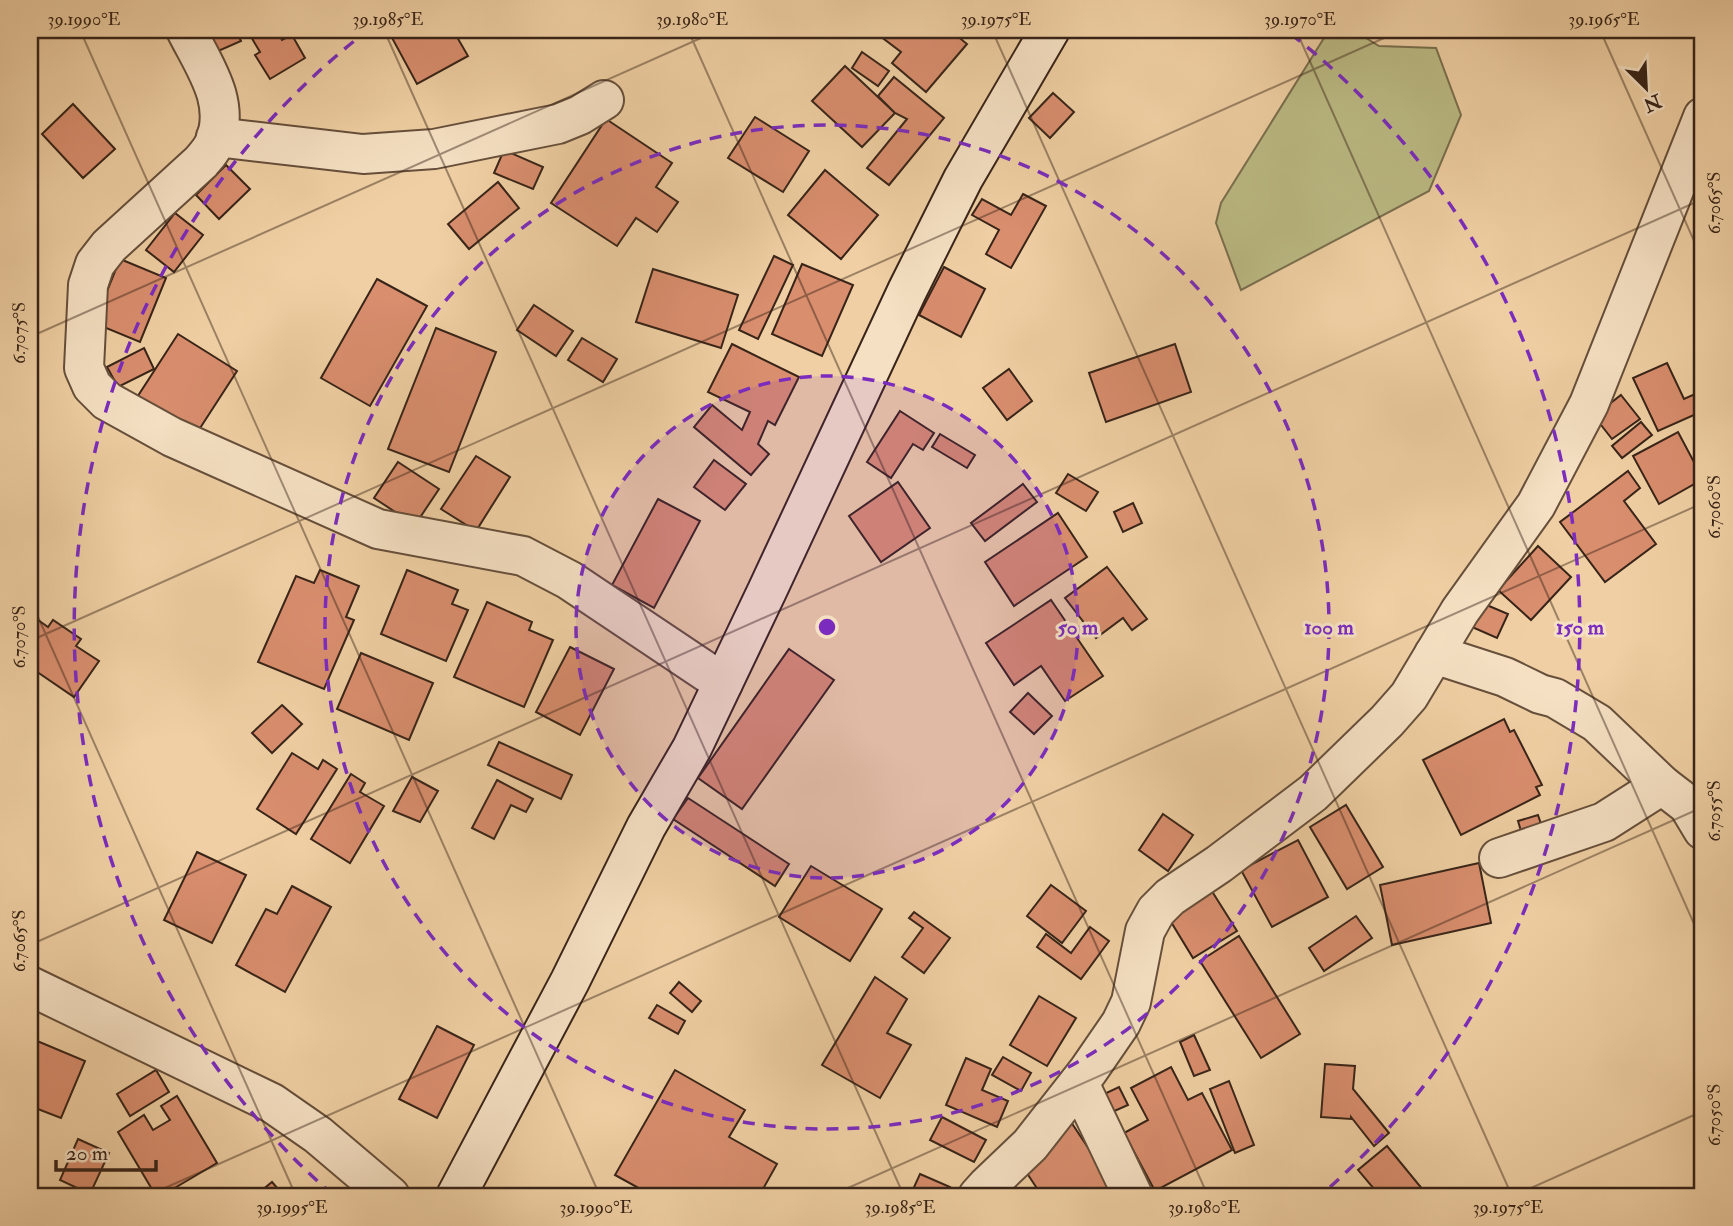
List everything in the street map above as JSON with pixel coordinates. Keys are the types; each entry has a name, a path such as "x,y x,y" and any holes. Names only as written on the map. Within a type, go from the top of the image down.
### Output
{"street":[{"path":"186,30 220,103 220,126 213,147 201,162 109,246 95,264 88,285 84,368 92,386 107,401 172,438 378,529 523,556 569,580 723,683"},
{"path":"456,1196 570,981 646,827 692,748 963,179 1050,30"},
{"path":"216,137 363,154 435,149 558,124 580,115 604,100"},
{"path":"978,1196 1030,1144 1079,1083 1121,1023 1131,1002 1145,931 1156,911 1170,897 1237,851 1313,793 1409,696 1460,611 1536,505 1589,404 1703,117"},
{"path":"1434,654 1505,677 1540,694 1555,698 1597,723 1689,804"},
{"path":"1499,859 1604,822 1689,804"},
{"path":"30,986 272,1103 318,1135 390,1196"},
{"path":"1079,1083 1133,1196"}],"shaded area":[{"path":"1329,30 1353,30 1379,46 1436,48 1461,115 1429,191 1241,290 1216,223 1221,203"}],"building":[{"path":"206,30 236,30 241,41 216,52"},
{"path":"247,30 277,30 282,40 292,35 305,58 270,79 255,55 260,52"},
{"path":"402,30 453,30 468,56 417,84 391,36"},
{"path":"872,30 950,30 967,44 926,92 892,63 901,52"},
{"path":"862,52 889,71 878,86 852,68"},
{"path":"845,66 895,113 862,147 812,101"},
{"path":"894,77 944,118 889,185 867,168 907,119 895,113 878,96"},
{"path":"1053,93 1074,112 1050,138 1029,118"},
{"path":"73,104 115,149 83,178 42,134"},
{"path":"755,117 809,151 783,192 728,158"},
{"path":"606,119 672,163 656,187 678,202 657,232 636,218 617,246 551,203"},
{"path":"504,150 543,167 533,189 494,173"},
{"path":"226,165 250,189 219,219 196,195"},
{"path":"825,170 878,215 841,259 788,215"},
{"path":"498,182 519,208 469,249 448,224"},
{"path":"1023,194 1046,206 1011,268 986,254 999,230 972,215 982,199 1011,215"},
{"path":"175,213 203,235 174,272 146,250"},
{"path":"774,256 793,265 758,339 739,330"},
{"path":"120,259 166,278 140,342 94,323"},
{"path":"802,264 853,285 822,356 772,334"},
{"path":"944,267 985,289 961,337 919,315"},
{"path":"653,269 738,295 721,348 636,322"},
{"path":"377,279 427,306 370,406 321,378"},
{"path":"534,305 573,331 556,356 517,330"},
{"path":"436,328 496,352 449,472 388,449"},
{"path":"178,334 237,371 193,439 134,402"},
{"path":"582,338 617,359 603,382 568,360"},
{"path":"732,344 799,377 775,425 768,421 758,444 769,454 751,475 694,427 712,405 742,430 750,412 708,392"},
{"path":"1175,344 1191,392 1106,422 1089,373"},
{"path":"144,348 154,369 118,387 107,367"},
{"path":"1667,363 1684,399 1695,394 1703,411 1658,431 1633,378"},
{"path":"1009,369 1032,401 1007,420 983,388"},
{"path":"1621,395 1640,419 1612,439 1594,416"},
{"path":"900,411 934,433 923,450 913,444 891,478 867,462"},
{"path":"1641,422 1652,435 1622,458 1612,446"},
{"path":"1678,432 1703,479 1659,504 1633,456"},
{"path":"940,434 975,455 967,468 932,447"},
{"path":"476,456 510,477 476,531 441,509"},
{"path":"714,460 746,484 725,510 694,487"},
{"path":"398,462 439,489 415,525 374,498"},
{"path":"1628,471 1640,488 1624,501 1656,544 1605,582 1560,522"},
{"path":"1068,474 1098,492 1086,511 1056,493"},
{"path":"898,482 930,528 881,562 849,516"},
{"path":"1023,484 1037,502 985,541 971,523"},
{"path":"658,499 700,521 654,608 612,585"},
{"path":"1133,503 1142,523 1123,532 1114,512"},
{"path":"1058,513 1087,557 1014,606 985,562"},
{"path":"1538,546 1571,577 1531,620 1498,590"},
{"path":"1107,567 1147,619 1132,630 1123,618 1096,638 1065,598"},
{"path":"320,570 359,586 346,617 354,620 324,689 258,662 296,576 314,583"},
{"path":"407,570 458,590 452,604 468,610 446,661 381,634"},
{"path":"1051,600 1103,676 1065,701 1041,666 1014,685 986,643"},
{"path":"487,602 532,622 529,630 553,640 524,707 454,677"},
{"path":"1482,603 1508,614 1497,638 1472,627"},
{"path":"31,615 48,627 53,620 81,639 76,646 99,661 74,697 30,667"},
{"path":"570,647 614,669 580,735 536,712"},
{"path":"789,649 834,680 742,809 698,778"},
{"path":"361,653 433,683 409,740 337,709"},
{"path":"1028,693 1052,716 1034,734 1010,712"},
{"path":"282,705 302,724 272,753 252,733"},
{"path":"1504,719 1510,732 1514,730 1542,785 1536,787 1540,795 1461,835 1423,760"},
{"path":"499,742 572,775 561,799 488,765"},
{"path":"292,753 318,769 323,760 337,769 296,834 257,809"},
{"path":"351,774 365,783 360,792 384,806 350,863 311,839"},
{"path":"412,777 438,791 420,822 393,811"},
{"path":"497,780 533,799 526,812 511,805 494,839 472,828"},
{"path":"688,798 789,864 775,886 673,819"},
{"path":"1346,805 1383,867 1347,889 1310,827"},
{"path":"1163,814 1193,835 1168,871 1139,850"},
{"path":"1538,815 1541,824 1521,831 1518,821"},
{"path":"1298,840 1328,897 1272,927 1241,870"},
{"path":"197,852 246,875 212,943 164,920"},
{"path":"1479,863 1491,923 1392,945 1380,885"},
{"path":"811,866 882,909 850,961 779,917"},
{"path":"1051,885 1086,911 1062,943 1027,916"},
{"path":"1208,885 1237,931 1193,958 1165,912"},
{"path":"292,886 331,907 285,992 236,965 266,909 277,914"},
{"path":"914,912 950,938 924,973 902,957 923,928 909,918"},
{"path":"1356,916 1372,938 1324,971 1309,948"},
{"path":"1090,927 1109,941 1081,979 1037,947 1046,934 1071,953"},
{"path":"1239,936 1300,1034 1261,1058 1200,961"},
{"path":"875,977 907,999 887,1033 911,1045 880,1098 822,1065"},
{"path":"679,982 701,1001 692,1012 670,993"},
{"path":"1039,996 1076,1018 1047,1066 1010,1045"},
{"path":"657,1005 685,1021 678,1034 649,1018"},
{"path":"437,1026 474,1045 437,1118 399,1099"},
{"path":"1194,1035 1210,1070 1194,1076 1180,1042"},
{"path":"30,1038 85,1061 61,1118 30,1106"},
{"path":"1003,1057 1031,1073 1021,1091 992,1075"},
{"path":"966,1058 991,1069 982,1090 1008,1101 997,1127 946,1105"},
{"path":"1325,1064 1355,1066 1353,1089 1389,1133 1374,1146 1351,1117 1321,1117"},
{"path":"1171,1067 1188,1100 1202,1093 1232,1150 1155,1191 1124,1133 1148,1120 1131,1088"},
{"path":"156,1070 169,1092 130,1116 117,1094"},
{"path":"675,1070 745,1110 729,1137 777,1164 759,1196 653,1196 615,1175"},
{"path":"1229,1081 1254,1145 1235,1153 1210,1089"},
{"path":"1119,1087 1128,1105 1110,1113 1102,1095"},
{"path":"177,1096 217,1163 161,1196 156,1196 118,1132 144,1115 153,1130 170,1120 161,1106"},
{"path":"942,1117 986,1140 974,1162 930,1140"},
{"path":"1071,1122 1116,1190 1107,1196 1042,1196 1017,1158"},
{"path":"78,1139 109,1153 90,1194 60,1180"},
{"path":"1387,1146 1428,1196 1380,1196 1358,1170"},
{"path":"920,1174 950,1187 946,1196 910,1196"},
{"path":"272,1182 284,1196 255,1196"}]}
